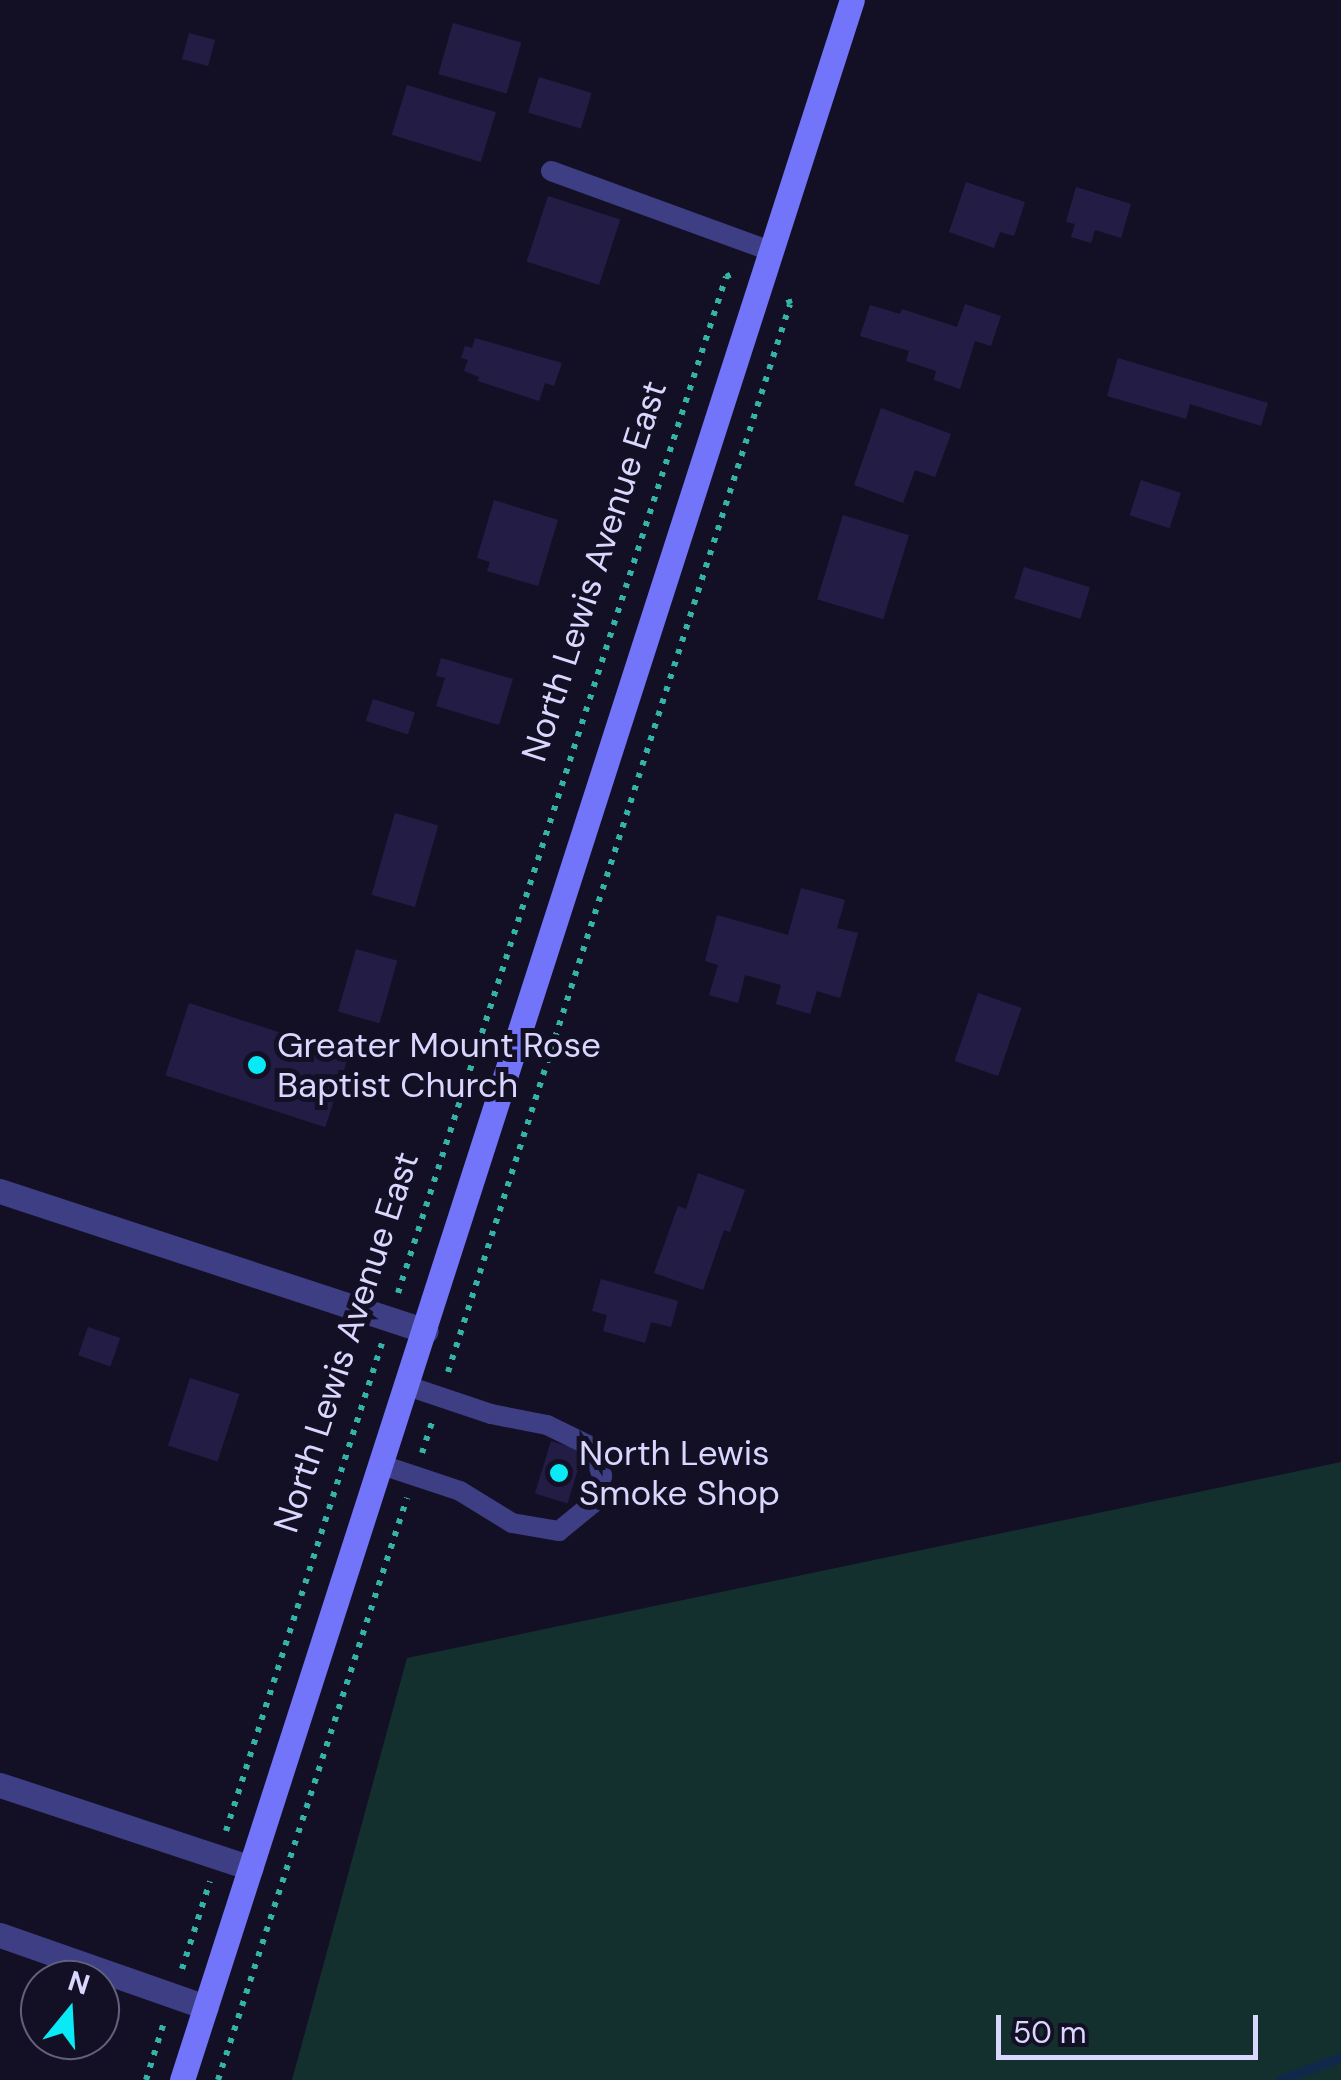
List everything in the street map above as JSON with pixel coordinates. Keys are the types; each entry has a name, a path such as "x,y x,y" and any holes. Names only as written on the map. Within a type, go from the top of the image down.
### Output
{"main road":[{"name":"North Lewis Avenue East","path":"182,2080 852,0"}],"street":[{"path":"0,1192 426,1331"},
{"path":"0,1785 251,1868"},
{"path":"0,1935 206,2007"}],"lane":[{"path":"552,171 773,252"},
{"path":"382,1465 460,1491 512,1523 559,1530 592,1504 602,1476 592,1448 547,1425 490,1414 408,1386"}],"path":[{"name":"North Lewis Avenue East","path":"146,2080 726,277 773,252"},
{"path":"218,2080 790,304 773,252"}],"green space":[{"path":"1341,1462 1341,2080 292,2080 407,1658"}],"building":[{"path":"453,23 521,43 507,94 438,74"},
{"path":"189,33 215,40 208,66 182,59"},
{"path":"539,77 592,93 581,128 528,112"},
{"path":"407,85 496,112 481,162 392,135"},
{"path":"966,182 1025,202 1014,236 1000,232 994,248 949,232"},
{"path":"1076,187 1131,204 1121,238 1095,230 1091,243 1071,237 1075,224 1066,222"},
{"path":"548,196 620,219 599,285 527,262"},
{"path":"965,304 1001,316 991,346 975,341 960,389 934,380 936,371 906,361 909,351 860,336 870,305 900,314 902,309 957,327"},
{"path":"475,338 562,363 554,386 545,383 539,401 478,381 479,377 464,371 468,360 461,358 465,346 472,348"},
{"path":"1118,358 1268,403 1261,426 1190,404 1186,419 1107,396"},
{"path":"881,408 951,434 935,477 915,470 903,503 854,485"},
{"path":"1141,480 1181,493 1170,528 1130,515"},
{"path":"494,500 558,520 538,586 487,571 490,562 477,558"},
{"path":"843,515 909,535 883,619 817,599"},
{"path":"1024,567 1090,587 1080,619 1014,599"},
{"path":"441,658 513,679 499,725 436,706 445,678 436,676"},
{"path":"373,699 415,713 408,734 366,721"},
{"path":"395,813 438,825 415,907 372,895"},
{"path":"801,888 845,900 837,928 858,933 840,998 817,991 810,1014 776,1004 781,985 745,975 738,1003 709,995 718,965 705,961 717,915 788,935"},
{"path":"356,949 397,961 379,1023 338,1011"},
{"path":"978,993 1021,1008 998,1076 955,1061"},
{"name":"Greater Mount Rose Baptist Church","path":"189,1003 349,1055 325,1127 166,1075"},
{"path":"698,1173 745,1190 730,1232 724,1230 703,1290 654,1273 678,1206 686,1209"},
{"path":"601,1279 678,1301 671,1327 651,1322 645,1343 603,1331 607,1315 592,1311"},
{"path":"88,1327 120,1338 110,1366 78,1355"},
{"path":"190,1378 239,1394 218,1462 168,1446"},
{"name":"North Lewis Smoke Shop","path":"551,1441 584,1451 567,1504 535,1494"}],"waterway":[{"path":"1281,2080 1341,2058"}],"place":[{"name":"Greater Mount Rose Baptist Church","path":"257,1065"},
{"name":"North Lewis Smoke Shop","path":"559,1473"}]}
